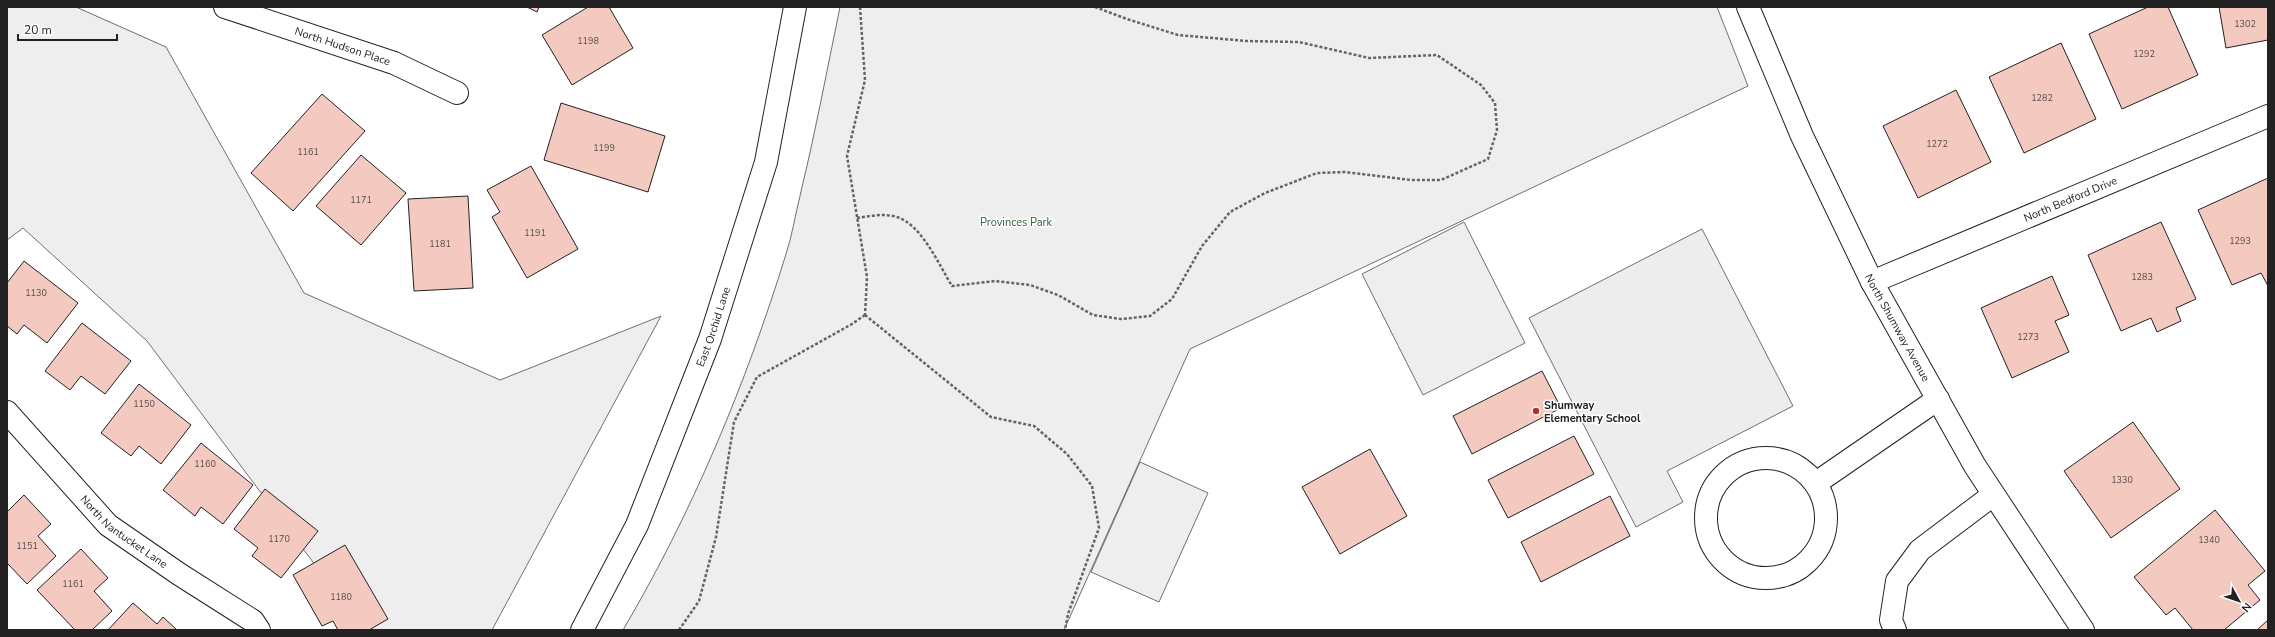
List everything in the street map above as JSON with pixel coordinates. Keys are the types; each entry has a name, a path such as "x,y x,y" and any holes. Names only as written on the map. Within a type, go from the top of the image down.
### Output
{"street":[{"name":"North Hudson Place","path":"224,7 394,63 457,93"},
{"name":"East Orchid Lane","path":"582,630 637,525 710,339 766,162 796,7"},
{"name":"North Shumway Avenue","path":"1748,7 1802,136 1872,282 1975,466 2083,630"},
{"name":"North Bedford Drive","path":"1872,282 2268,116"},
{"path":"1816,483 1938,399"},
{"name":"North Nantucket Lane","path":"7,412 108,525 179,574 253,621 258,630"},
{"path":"1755,459 1778,459 1800,467 1816,483 1825,505 1826,528 1816,552 1798,570 1772,579 1747,576 1724,563 1711,545 1706,524 1708,502 1717,482 1733,468 1755,459"},
{"path":"1894,630 1891,620 1897,581 1920,550 1993,495"}],"path":[{"path":"860,7 864,80 847,156 867,277 865,315"},
{"path":"857,218 880,214 898,217 915,229 932,251 952,286 995,281 1030,285 1058,295 1092,315 1121,319 1150,316 1172,299 1202,246 1230,212 1265,193 1317,173 1345,172 1411,180 1441,180 1488,159 1497,130 1495,103 1481,84 1437,55 1369,58 1299,42 1246,41 1178,34 1127,19 1095,7"},
{"path":"679,630 699,601 716,537 734,422 757,378 865,315"},
{"path":"865,315 991,417 1034,426 1068,454 1092,486 1099,528 1068,614 1065,630"}],"green space":[{"path":"7,7 76,7 166,47 304,293 500,380 661,316 492,630 364,630 147,341 23,228 7,240"},
{"name":"Provinces Park","path":"840,7 1717,7 1748,86 1190,349 1064,630 623,630 648,586 694,494 735,399 770,303 792,233 816,126"},
{"path":"1464,222 1525,343 1423,395 1362,274"},
{"path":"1140,462 1208,493 1159,602 1091,572"}],"shaded area":[{"path":"1702,229 1793,406 1667,471 1683,502 1636,527 1529,318"}],"building":[{"path":"527,7 539,7 537,12"},
{"path":"588,7 609,7 633,48 572,85 542,35"},
{"path":"2148,7 2168,7 2198,75 2122,109 2089,34"},
{"path":"2219,7 2268,7 2268,40 2226,48"},
{"path":"2061,43 2096,119 2024,153 1989,77"},
{"path":"1956,90 1991,162 1918,198 1883,126"},
{"path":"322,94 365,131 293,211 251,173"},
{"path":"561,103 665,136 648,192 544,160"},
{"path":"361,155 406,193 361,245 316,206"},
{"path":"531,166 578,249 527,278 492,217 500,212 487,190"},
{"path":"2268,178 2268,286 2261,273 2232,285 2198,210"},
{"path":"468,196 473,288 414,291 408,199"},
{"path":"2161,222 2196,299 2176,308 2181,321 2157,332 2151,318 2121,331 2088,255"},
{"path":"24,261 78,303 47,343 24,325 17,334 7,326 7,283"},
{"path":"2052,276 2069,315 2055,321 2069,352 2012,378 1981,308"},
{"path":"82,323 131,361 105,394 81,376 70,390 45,371"},
{"path":"1542,371 1561,408 1472,454 1453,416"},
{"path":"139,384 191,425 161,464 139,446 131,456 101,433"},
{"path":"2133,422 2180,489 2111,538 2064,471"},
{"path":"1574,436 1594,474 1508,518 1488,480"},
{"path":"201,443 253,485 223,524 201,507 195,516 163,490"},
{"path":"1370,449 1407,516 1340,554 1302,487"},
{"path":"265,489 318,531 281,578 252,556 258,548 234,529"},
{"path":"24,495 51,524 38,536 56,556 27,584 7,563 7,512"},
{"path":"1610,496 1630,536 1541,582 1521,542"},
{"path":"2215,510 2265,571 2248,585 2260,600 2224,630 2193,630 2175,608 2166,615 2134,577"},
{"path":"345,545 388,619 369,630 338,630 333,621 322,626 293,575"},
{"path":"81,549 108,578 94,591 112,611 92,630 75,630 37,590"},
{"path":"133,603 157,624 163,617 177,630 108,630"},
{"path":"2268,620 2268,630 2257,630"}],"place":[{"name":"Shumway Elementary School","path":"1536,411"}]}
